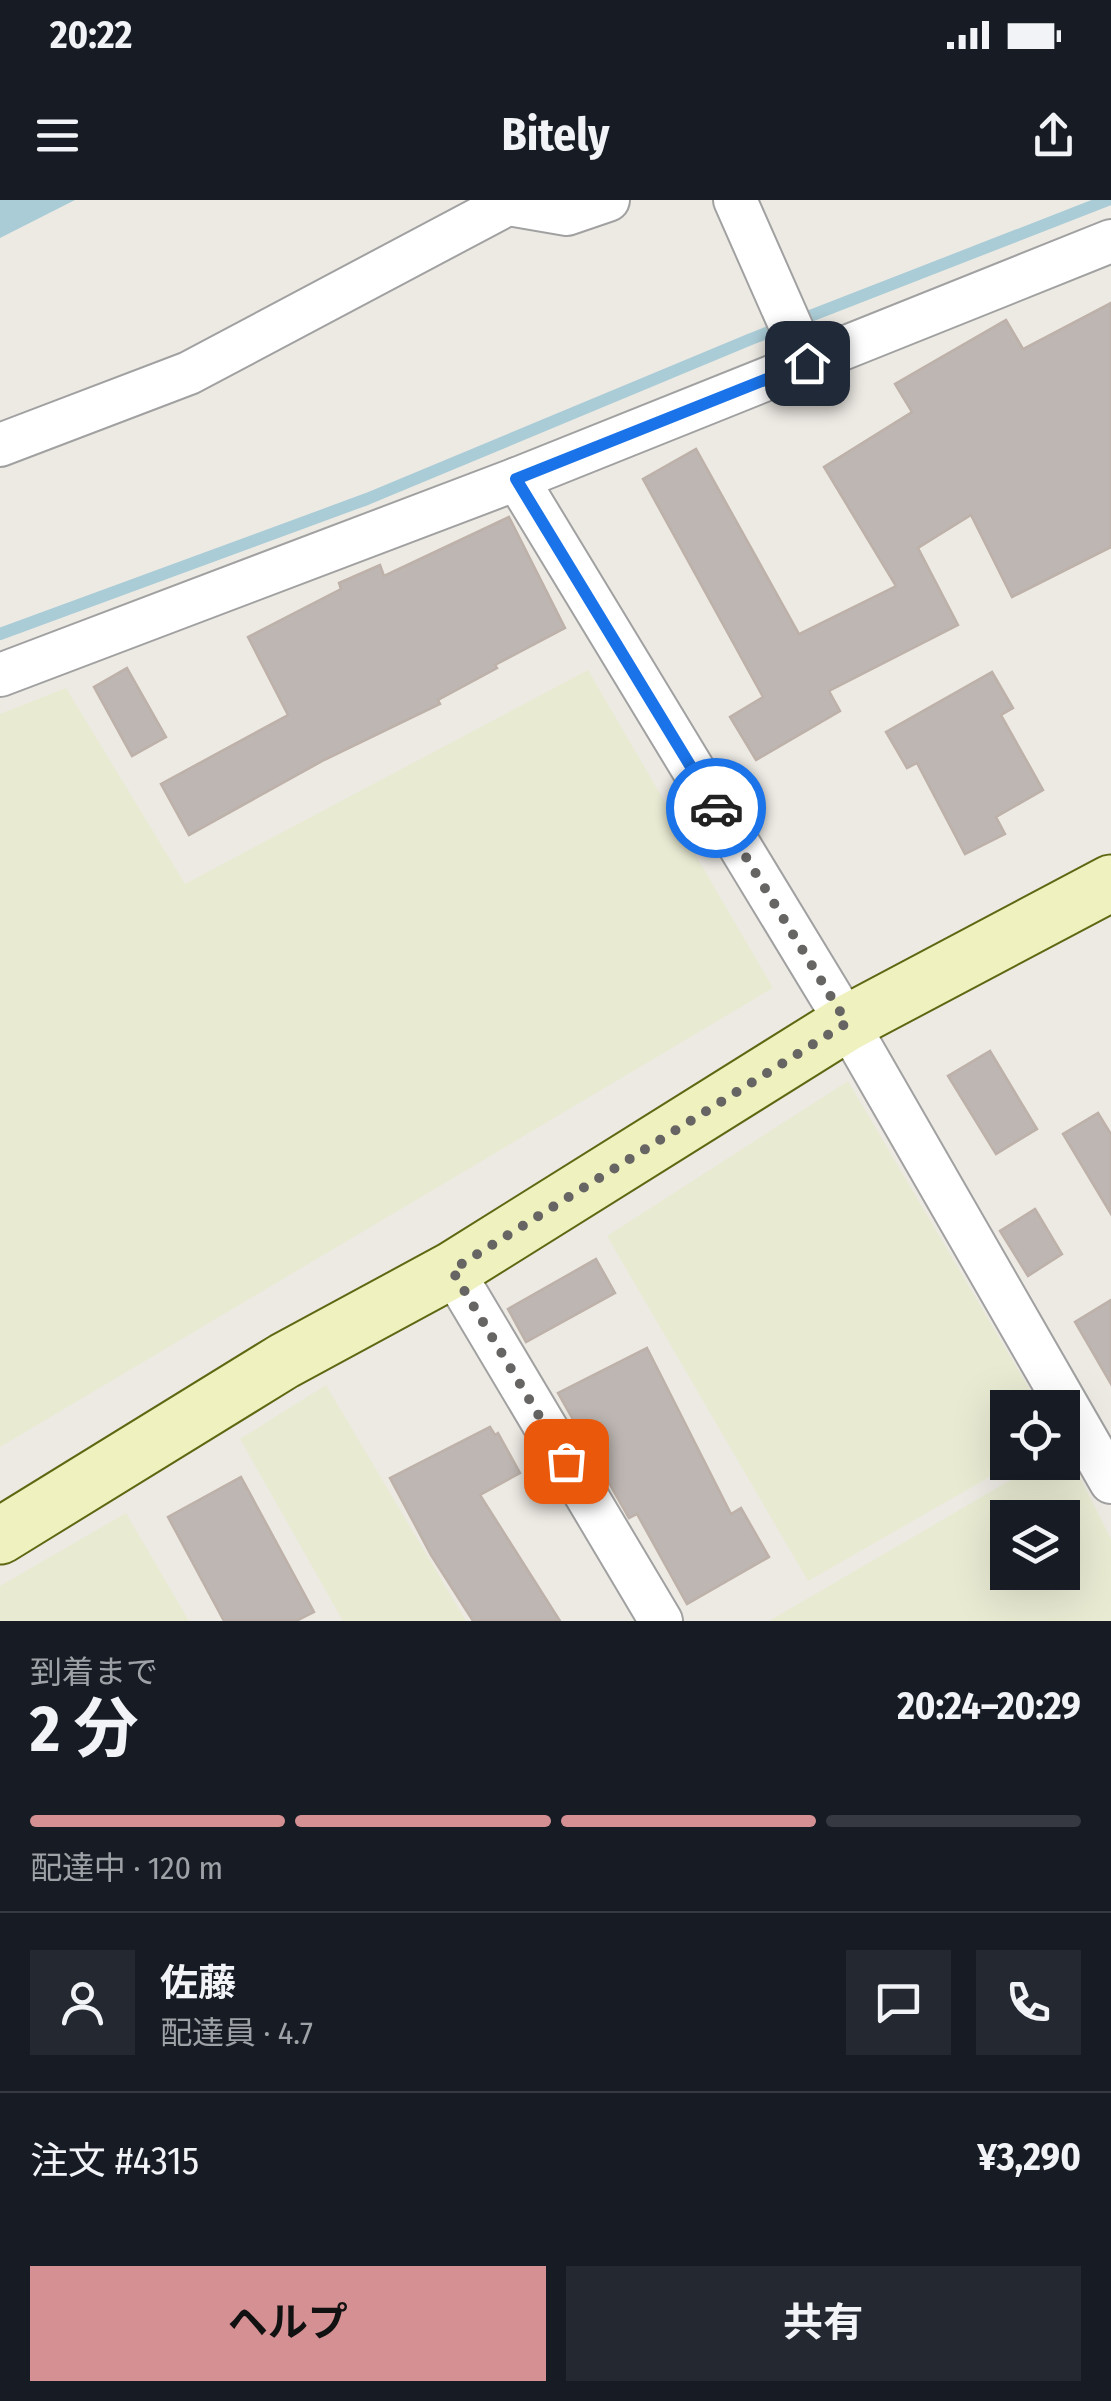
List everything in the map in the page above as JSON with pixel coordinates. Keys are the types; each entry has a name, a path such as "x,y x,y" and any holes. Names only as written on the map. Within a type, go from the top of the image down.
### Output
{"street":[{"path":"0,445 189,373 512,202 567,214 608,200"},
{"path":"736,200 807,363"},
{"path":"0,675 516,479 1111,242"},
{"path":"516,479 847,1023 1111,1482"},
{"path":"0,1536 284,1361 452,1270 847,1023 1111,882"},
{"path":"452,1270 662,1621"}],"green space":[{"path":"588,670 773,988 0,1447 0,714 66,688 185,884"},
{"path":"848,1081 1030,1390 990,1390 990,1477 808,1581 607,1236"},
{"path":"326,1385 466,1621 343,1621 240,1439"},
{"path":"1080,1478 1111,1539 1111,1621 769,1621 1011,1480"},
{"path":"126,1513 189,1621 0,1621 0,1586"}],"water":[{"path":"0,200 75,200 0,238"}],"building":[{"path":"1111,303 1111,547 1012,597 971,515 918,548 958,625 829,691 840,711 756,760 730,717 763,697 643,479 696,449 799,634 896,586 824,467 912,412 895,384 1006,320 1023,349"},
{"path":"509,517 565,628 495,665 497,668 438,700 440,704 324,760 189,835 161,784 288,715 248,637 341,589 339,583 380,565 384,576"},
{"path":"127,668 166,737 132,756 94,687"},
{"path":"992,672 1013,708 1001,715 1043,790 996,817 1005,834 965,854 917,763 907,768 886,732"},
{"path":"990,1051 1037,1129 996,1154 948,1076"},
{"path":"1098,1113 1111,1134 1111,1214 1063,1134"},
{"path":"1035,1209 1062,1254 1028,1276 1000,1231"},
{"path":"596,1259 615,1293 526,1342 508,1309"},
{"path":"1111,1300 1111,1384 1075,1322"},
{"path":"647,1348 731,1514 741,1508 769,1557 687,1604 637,1514 629,1518 558,1393"},
{"path":"490,1427 495,1435 498,1433 520,1473 480,1495 560,1621 473,1621 431,1555 390,1478"},
{"path":"241,1477 314,1612 296,1621 224,1621 168,1517"}],"waterway":[{"path":"0,634 367,499 751,339 1108,200"}],"way so far":[{"path":"566,1461 452,1270 847,1023 716,808"}],"route":[{"path":"716,808 516,479 807,363"}]}
